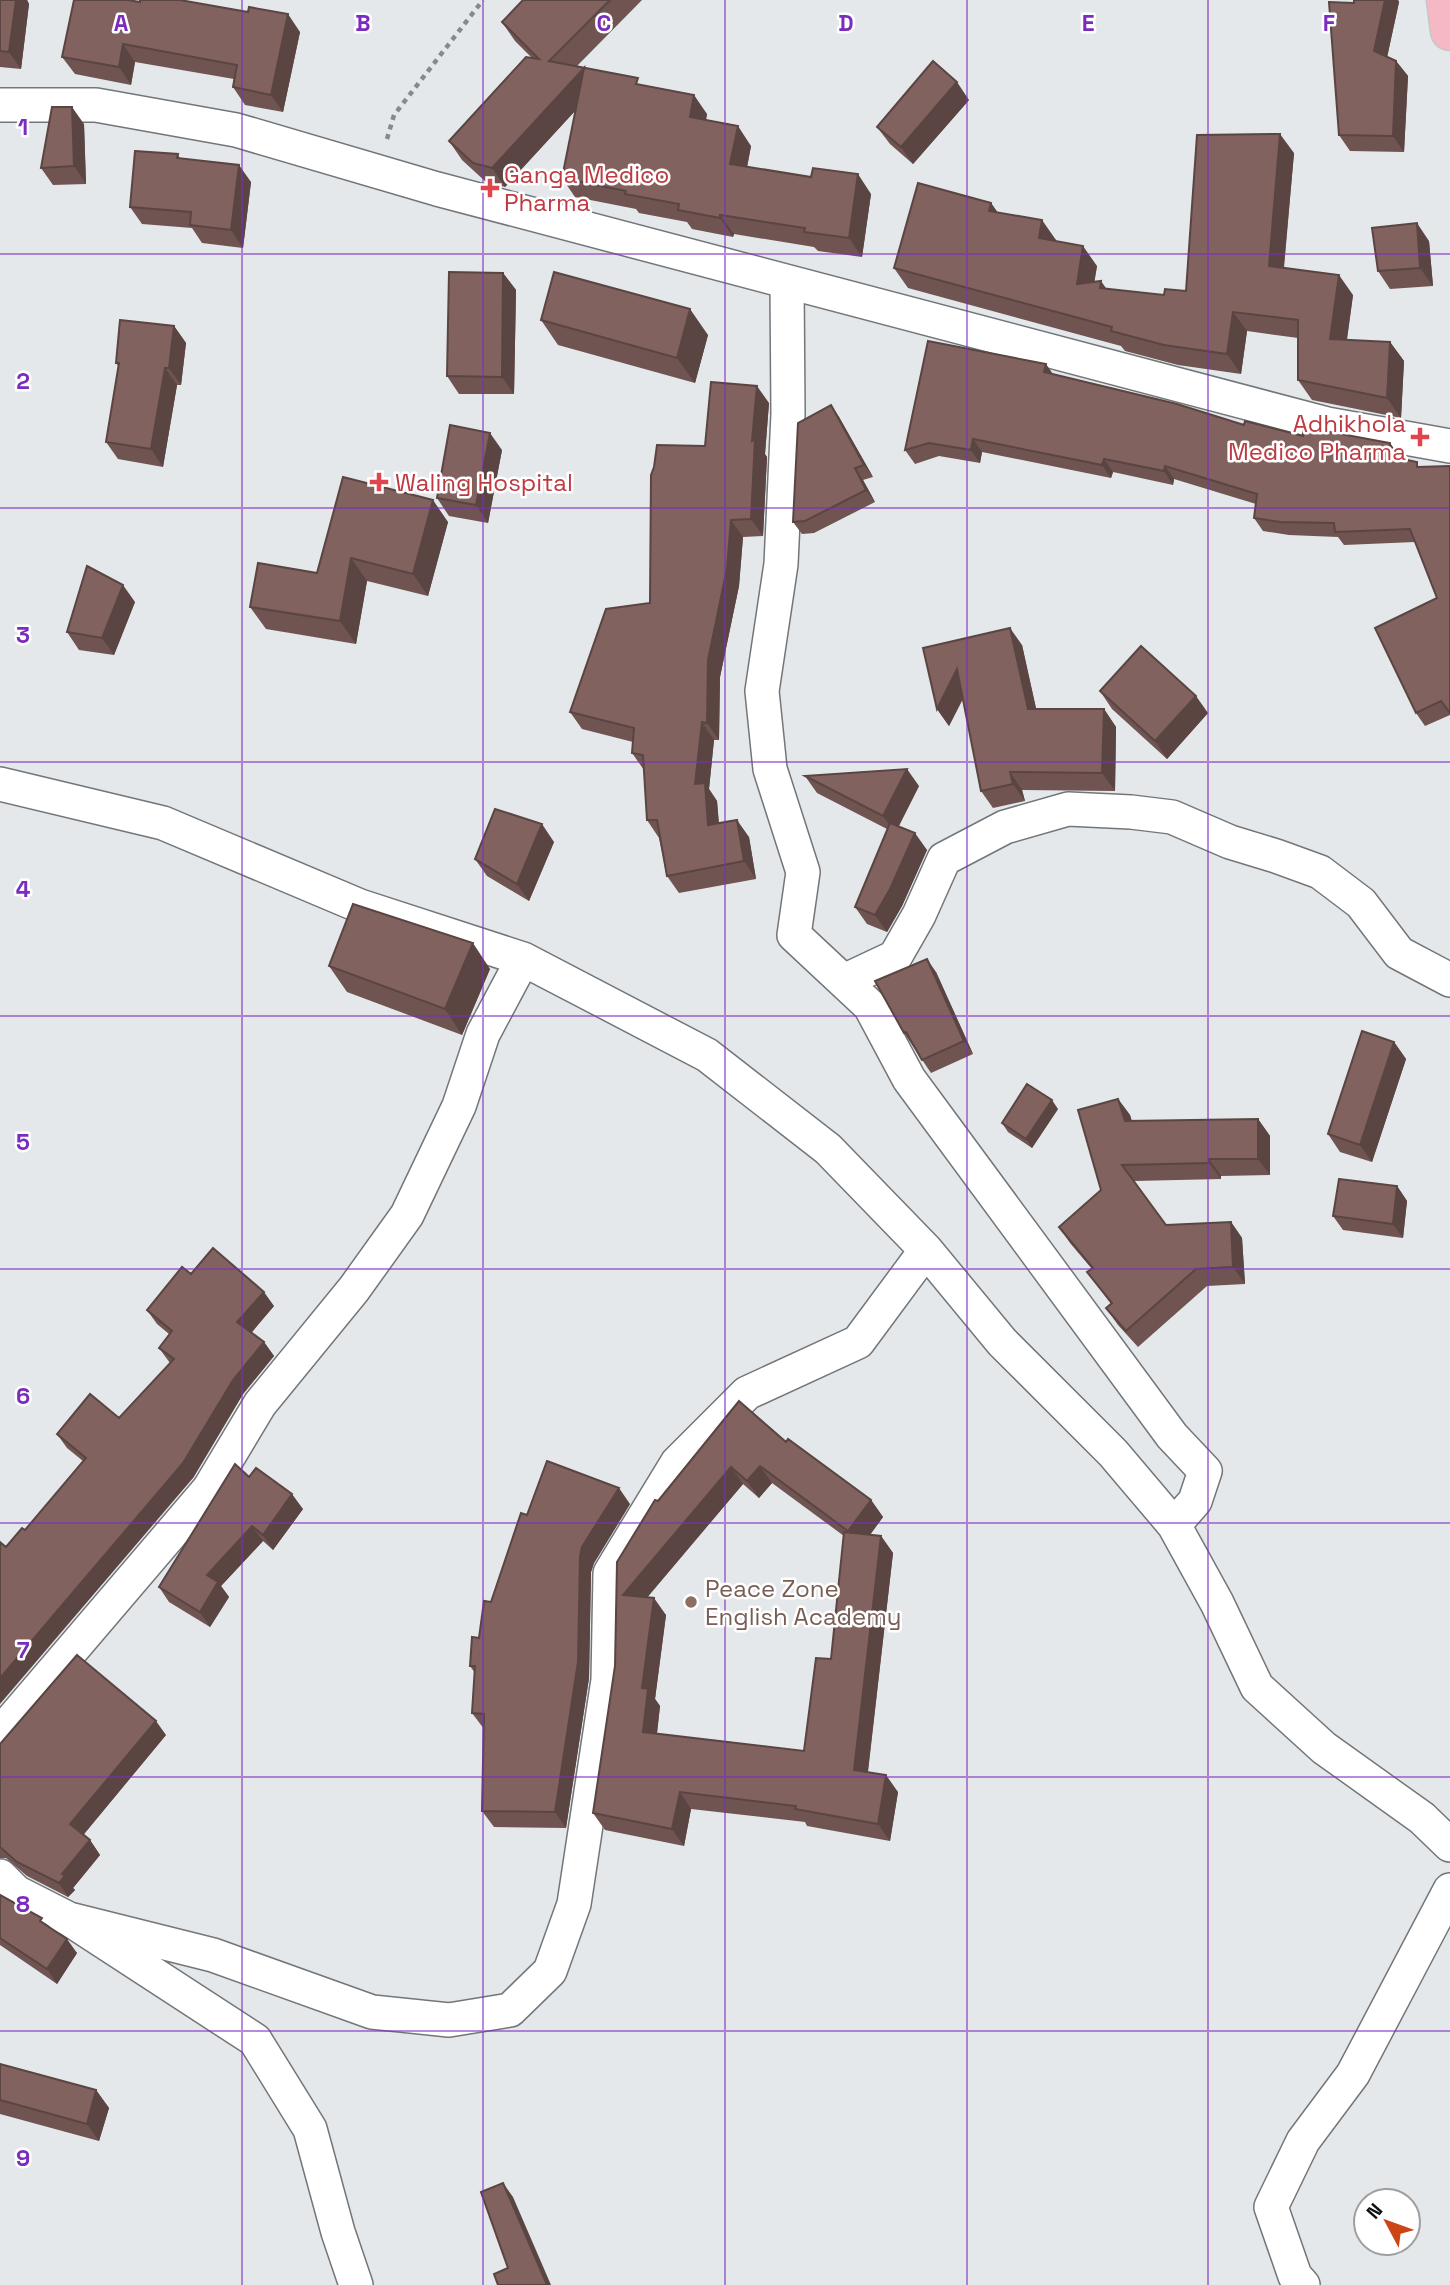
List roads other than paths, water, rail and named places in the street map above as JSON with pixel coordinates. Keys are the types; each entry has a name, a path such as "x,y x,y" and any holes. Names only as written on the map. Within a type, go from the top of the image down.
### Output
{"highway":[{"path":"1446,0 1450,31"}],"street":[{"path":"0,105 96,105 236,130 382,173 788,283 1327,424 1450,446"},
{"path":"788,283 788,414 781,564 762,691 770,769 803,872 794,935 870,1006 909,1079 1172,1436 1205,1471 1195,1501 1174,1525"},
{"path":"0,784 163,823 360,906 523,959 707,1055 828,1149 926,1250 1002,1342 1113,1453 1174,1525 1217,1603 1257,1687 1324,1748 1422,1818 1450,1844"},
{"path":"844,981 894,957 919,915 944,859 1005,827 1068,809 1172,817 1230,842 1320,872 1361,903 1399,953 1450,980"},
{"path":"0,1734 209,1489 260,1404 354,1289 407,1215 458,1106 483,1034 523,959"},
{"path":"69,1919 213,1955 372,2012 449,2020 510,2010 550,1971 574,1904 608,1680 610,1573 677,1464 747,1393 858,1342 926,1250"},
{"path":"0,1876 16,1892 69,1919 255,2040 310,2129 338,2232 356,2285"},
{"path":"1303,2285 1295,2276 1271,2207 1303,2141 1353,2074 1450,1890"}],"place":[{"name":"Ganga Medico Pharma","path":"490,188"},
{"name":"Adhikhola Medico Pharma","path":"1420,437"},
{"name":"Waling Hospital","path":"379,482"},
{"name":"Peace Zone English Academy","path":"691,1602"}]}
